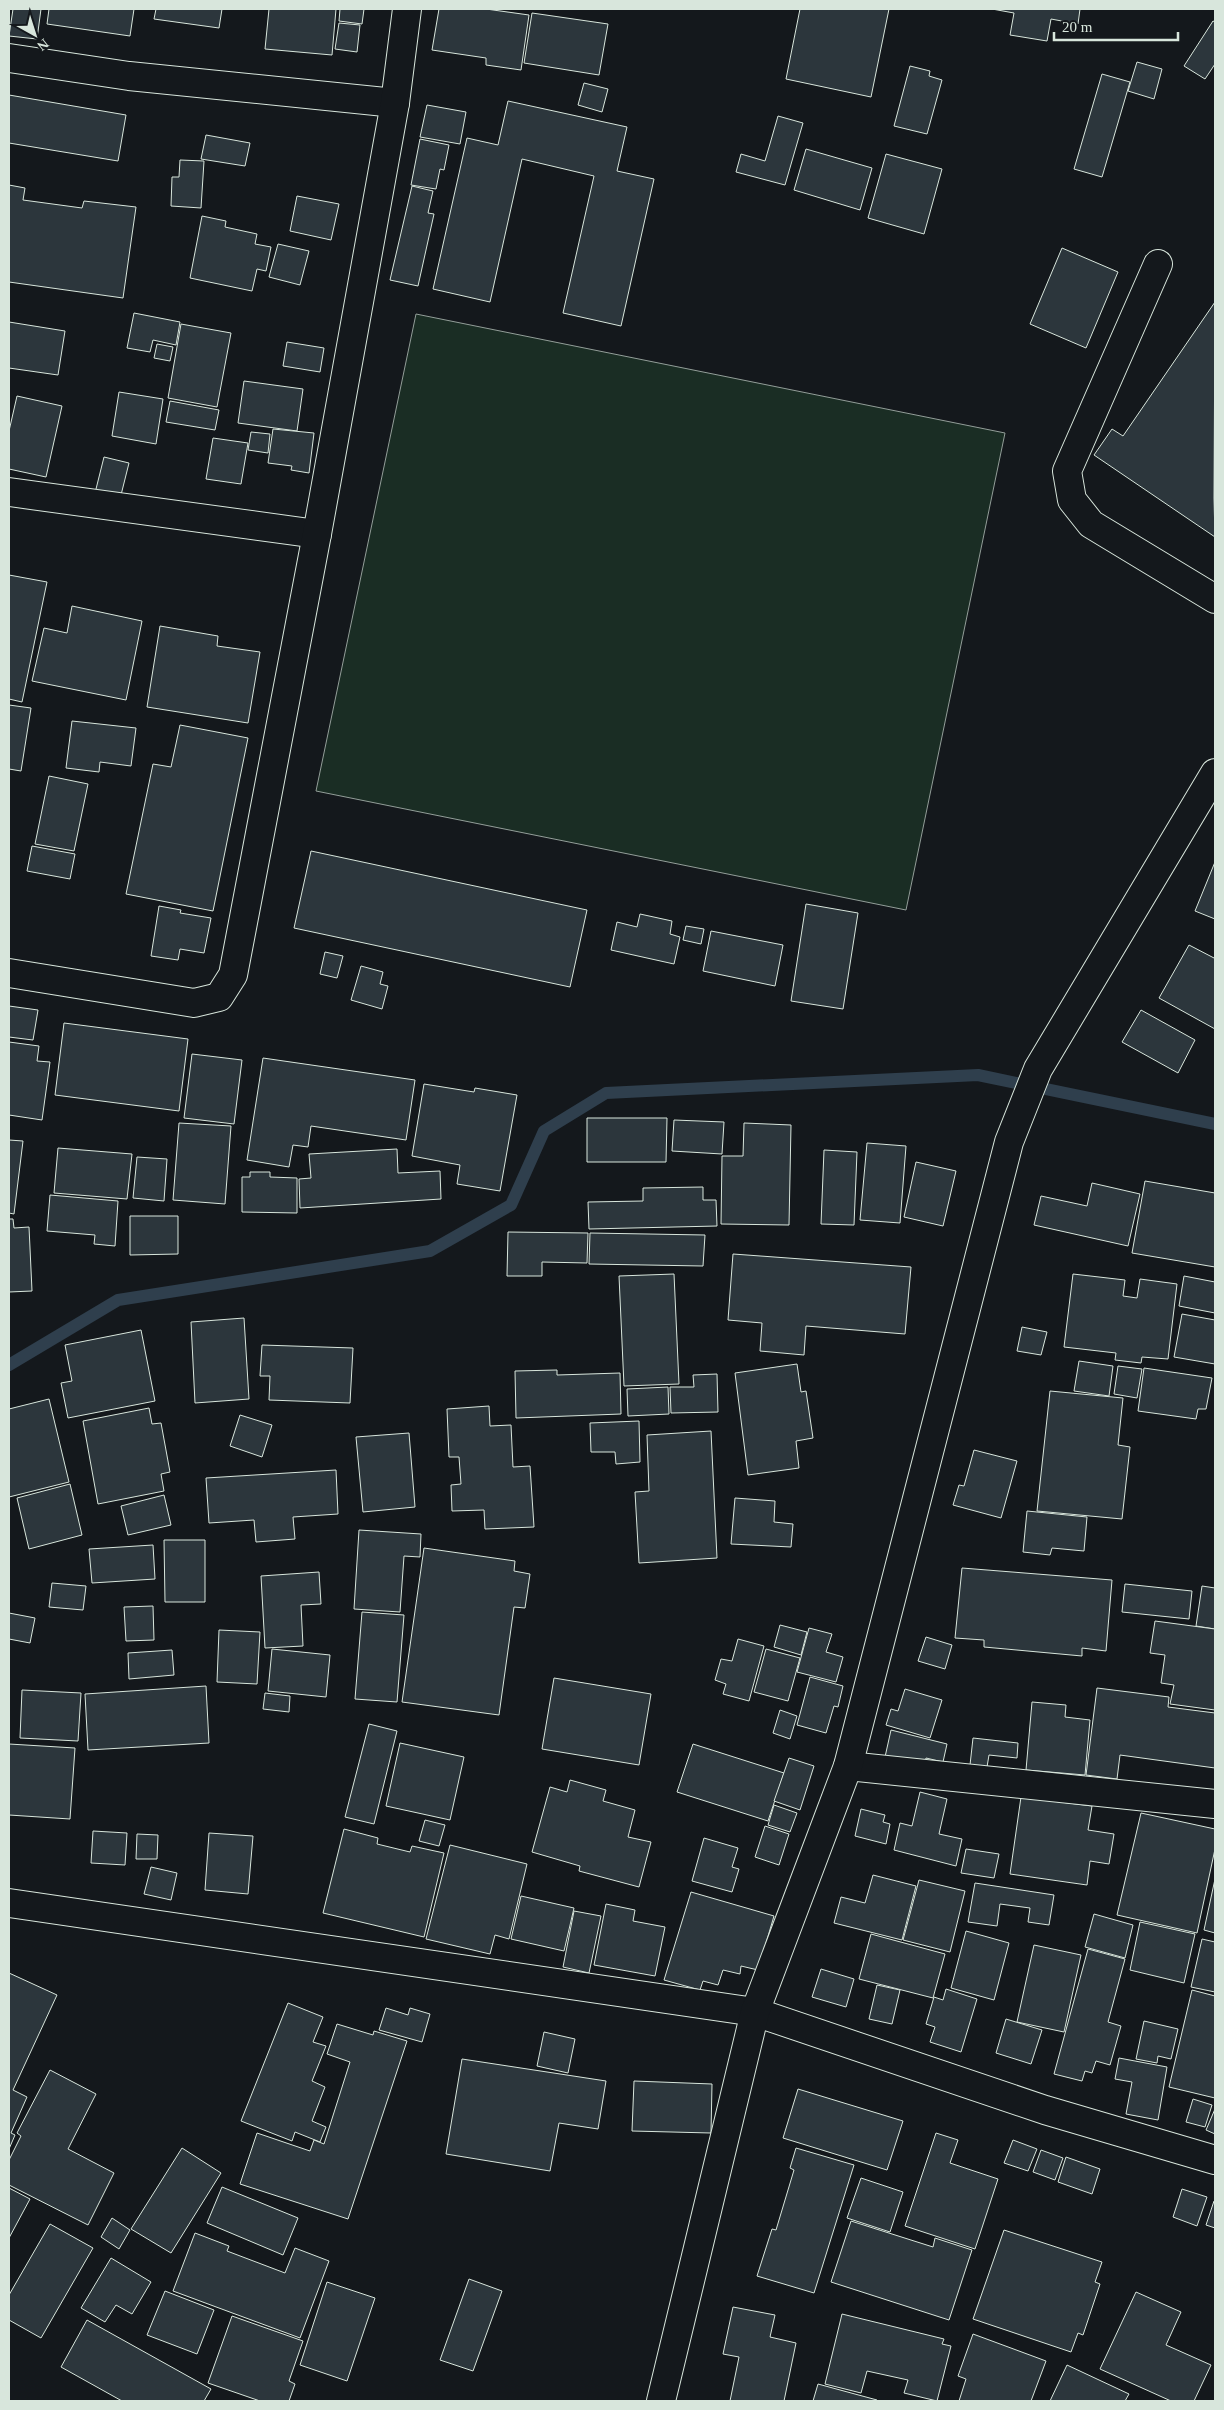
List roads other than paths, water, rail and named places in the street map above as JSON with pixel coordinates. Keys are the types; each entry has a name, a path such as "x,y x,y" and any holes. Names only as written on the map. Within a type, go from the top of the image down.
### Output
{"street":[{"path":"9,973 194,1003 218,997 234,975 317,534 395,103 407,9"},
{"path":"9,58 129,76 395,103"},
{"path":"1158,264 1067,471 1072,500 1091,524 1213,593"},
{"path":"9,492 317,534"},
{"path":"661,2401 755,2012 848,1766 1009,1142 1038,1069 1215,773"},
{"path":"848,1766 1215,1804"},
{"path":"9,1903 755,2012 1045,2110 1215,2160"}],"waterway":[{"path":"9,1365 118,1300 430,1251 511,1205 544,1131 606,1093 978,1075 1215,1124"}]}
